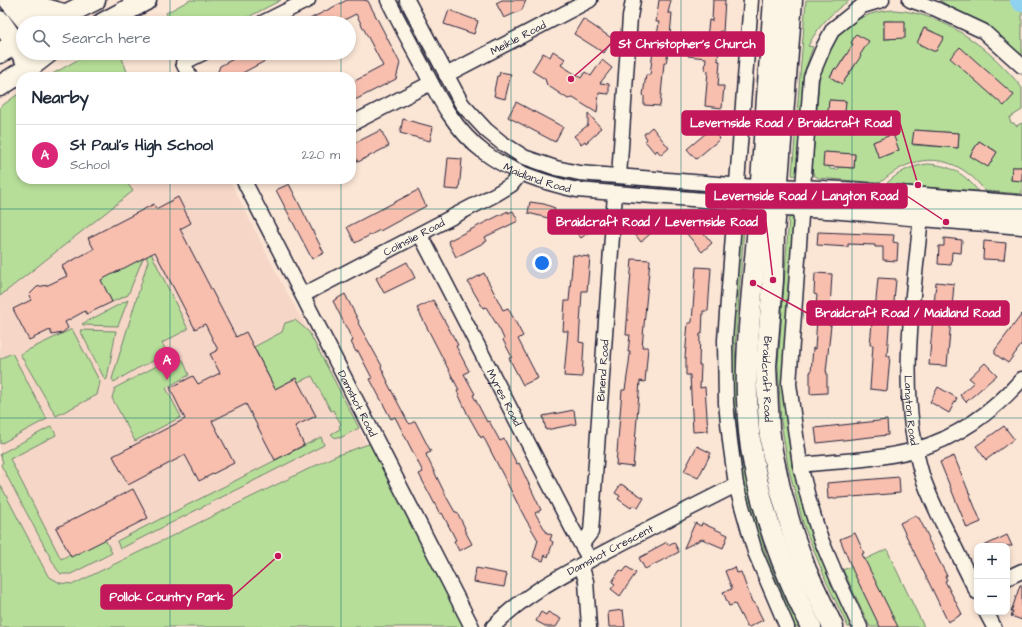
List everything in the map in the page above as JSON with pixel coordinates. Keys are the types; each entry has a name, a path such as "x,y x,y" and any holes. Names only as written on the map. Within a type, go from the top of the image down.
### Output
{"street":[{"path":"9,0 22,16"},
{"path":"28,0 53,16"},
{"path":"64,16 94,0"},
{"path":"116,16 146,0"},
{"path":"276,16 308,0"},
{"name":"Maidland Road","path":"388,0 431,83 452,119 473,143 496,160 520,174 566,188 615,194 736,202 768,197"},
{"name":"Maidland Road","path":"407,0 462,104 486,130 511,150 538,163 579,173 737,185 768,197"},
{"name":"Meikle Road","path":"446,74 590,0"},
{"path":"619,176 630,17 633,0"},
{"path":"751,0 725,361 728,426 736,485 755,552 787,627"},
{"name":"Braidcraft Road","path":"774,0 768,197 773,280 766,366 769,428 780,488 793,534 806,570 833,627"},
{"name":"Braidcraft Road","path":"792,0 768,197 747,348 747,393 751,448 764,510 789,580 811,627"},
{"name":"Braidcraft Road","path":"860,627 820,537 809,501 800,465 789,384 811,77 833,29 862,6 882,0"},
{"path":"910,0 936,9 983,31 1022,66"},
{"path":"0,21 13,45"},
{"path":"405,33 419,25"},
{"path":"25,60 30,67"},
{"path":"22,72 38,60"},
{"path":"188,72 183,63 189,60"},
{"path":"0,86 16,76"},
{"path":"356,121 431,83"},
{"path":"473,143 486,130"},
{"name":"Colinslie Road","path":"303,295 511,185 520,174"},
{"name":"Damshot Road","path":"246,184 472,627"},
{"name":"Binend Road","path":"582,544 591,532 615,194"},
{"path":"768,197 861,202 998,213 1022,224"},
{"path":"861,202 921,216 998,213 1022,206"},
{"name":"Langton Road","path":"921,216 910,331 908,364 909,409 922,476 932,500 974,586"},
{"name":"Myres Road","path":"420,234 572,528 582,544 585,562"},
{"path":"800,465 885,456 916,450 944,439 971,423 1006,396 1022,379"},
{"name":"Damshot Crescent","path":"494,627 504,615 538,589 585,562 736,485"},
{"path":"585,562 589,627"},
{"path":"1010,576 1022,570"},
{"path":"988,615 994,627"}],"shaded area":[{"path":"16,180 16,184 232,184 282,284 309,332 367,445 335,456 47,597 0,511 0,183"}],"green space":[{"path":"190,0 281,0 250,16 168,16 166,13"},
{"path":"806,0 850,0 837,9 826,20 816,32 808,46 813,47 805,70 798,176 792,175"},
{"path":"939,0 1022,0 1022,57 980,25"},
{"path":"894,10 913,13 931,18 949,26 981,47 1010,74 1022,88 1022,110 1009,118 1011,123 1014,123 1016,126 1022,123 1022,167 1012,167 1011,180 1022,181 1022,194 985,191 974,178 961,169 948,163 934,160 921,161 907,165 880,183 818,178 814,175 812,170 820,72 822,64 829,49 843,31 860,18 882,11","holes":["884,21 894,21 890,39 884,39","925,28 934,32 927,46 923,44 922,46 917,43","845,56 856,63 852,71 849,69 848,76 842,84 839,82 838,83 830,76 835,68 837,69","829,100 846,101 845,107 843,107 843,116 845,117 844,123 827,121","914,130 959,133 958,148 913,145","892,134 899,150 879,158 873,142 878,140 879,142 887,138 887,136","979,141 984,144 983,146 990,150 992,148 997,152 988,166 970,155","825,152 855,155 854,168 838,167 837,170 830,169"]},
{"path":"77,60 123,60 127,72 56,72"},
{"path":"16,96 16,184 128,184 133,191 0,296 0,107"},
{"path":"928,164 950,168 962,175 978,191 886,184 905,170"},
{"path":"740,214 745,214 735,348 741,448 749,494 765,551 782,592 799,627 793,627 761,553 744,496 735,450 730,348"},
{"path":"789,217 794,217 786,315 785,386 787,425 796,482 812,533 854,627 848,627 827,583 804,526 788,466 781,421 778,364"},
{"path":"150,251 188,329 162,343 168,354 136,369 114,382 112,379 148,261 145,254"},
{"path":"143,258 128,295 112,302 93,265"},
{"path":"128,300 118,326 82,324"},
{"path":"295,320 309,332 359,428 340,438 334,437 331,434 340,429 339,426 341,424 333,410 331,411 312,376 298,382 296,378 275,389 254,347 282,332 285,323"},
{"path":"72,329 100,382 97,395 56,416 20,354"},
{"path":"80,330 116,331 107,379 105,380"},
{"path":"12,353 47,419 0,444 0,359"},
{"path":"170,359 183,360 189,375 166,388 181,417 135,441 112,398 115,388"},
{"path":"52,426 56,435 10,459 61,559 104,537 112,553 71,574 61,574 56,568 1,465 3,462 0,454"},
{"path":"321,437 324,445 120,549 117,541"},
{"path":"377,441 467,627 0,627 0,484 48,576 60,583 74,584 335,456"},
{"path":"887,549 924,627 870,627 843,570"}],"building":[{"path":"347,0 368,1 400,63 396,79 356,99 356,80 383,66 356,14 352,16 316,16"},
{"path":"502,0 526,0 522,10 504,18 496,3"},
{"path":"659,0 671,0 668,13 672,13 669,47 666,63 664,63 660,106 644,105 643,95 646,75 650,75 653,51 655,51 659,22 656,22"},
{"path":"713,0 725,0 723,32 720,31 718,61 720,61 718,86 724,86 722,108 705,106 708,71 705,70 706,58 688,56 690,45 706,47 709,20 712,21"},
{"path":"449,10 478,21 474,34 444,24"},
{"path":"583,19 613,39 604,53 574,34"},
{"path":"884,21 905,21 905,38 884,39"},
{"path":"924,28 944,37 936,51 917,43"},
{"path":"856,34 869,41 860,55 861,56 842,84 830,77 853,44 851,43"},
{"path":"960,47 1014,95 1004,106 950,58"},
{"path":"553,51 565,59 561,65 581,78 585,72 591,76 602,60 612,68 600,83 609,84 609,94 599,93 597,113 573,98 568,99 547,85 545,79 532,71 543,53 550,57"},
{"path":"232,60 267,60 244,72 218,72 220,66"},
{"path":"500,72 511,74 505,99 494,96 497,76 499,76"},
{"path":"829,100 846,101 844,123 827,121"},
{"path":"516,102 563,127 555,142 508,117"},
{"path":"588,113 601,128 586,143 585,141 581,144 574,136 588,125"},
{"path":"403,119 433,127 430,141 400,133"},
{"path":"652,127 669,148 661,155 657,150 655,153 645,141 647,139 644,134"},
{"path":"711,129 720,139 696,159 687,149"},
{"path":"381,130 389,146 358,162 356,158 356,142"},
{"path":"914,130 959,133 958,148 912,144"},
{"path":"893,134 899,150 879,158 873,142"},
{"path":"979,141 997,152 988,167 970,156"},
{"path":"824,152 855,154 854,168 823,166"},
{"path":"448,158 462,159 459,190 445,189"},
{"path":"1012,167 1022,167 1022,181 1011,180"},
{"path":"289,184 324,253 312,259 276,190"},
{"path":"418,190 426,206 355,243 347,227"},
{"path":"178,197 191,223 180,229 236,337 246,332 275,389 296,378 316,416 295,426 304,445 275,460 246,404 212,421 234,463 199,481 185,455 128,485 113,456 185,419 170,388 193,376 198,384 220,373 210,354 218,350 205,324 195,329 155,252 101,280 112,302 87,314 85,311 65,322 68,328 62,333 52,335 50,330 29,340 13,309 31,300 29,295 37,287 48,285 67,276 62,266 94,249 88,238 154,204 156,209"},
{"path":"530,202 544,204 555,208 552,219 528,213"},
{"path":"508,211 508,213 513,211 518,221 485,237 487,241 456,257 448,241"},
{"path":"573,212 576,215 578,214 588,226 587,228 590,231 581,238 565,219"},
{"path":"653,217 660,225 641,242 634,233 642,224"},
{"path":"692,219 712,243 702,252 682,228"},
{"path":"818,232 894,235 893,242 898,243 897,261 883,260 883,247 875,247 875,245 848,244 848,247 817,245"},
{"path":"944,238 962,240 961,253 952,252 951,265 938,264 939,246 944,246"},
{"path":"984,241 1006,243 1004,260 983,259"},
{"path":"573,255 590,257 587,291 582,291 579,342 584,343 582,377 564,376 568,331 563,331 565,301 569,301"},
{"path":"632,259 650,260 642,347 648,347 645,382 640,381 633,467 616,465 622,390 625,390 630,352 628,352 630,335 626,335"},
{"path":"407,262 415,278 384,293 376,278"},
{"path":"696,267 711,268 708,311 703,311 702,334 700,334 699,365 701,365 700,388 705,387 708,431 693,432 690,375 686,375 685,358 688,323 692,322"},
{"path":"484,273 503,310 508,308 523,336 518,339 538,378 523,385 509,358 512,357 503,340 504,339 500,330 486,307 483,308 468,282"},
{"path":"815,273 832,274 829,325 831,325 826,372 827,393 810,394 810,372 813,348 815,349 817,318 815,318 817,295 814,294"},
{"path":"878,278 896,279 893,313 890,313 887,356 890,356 887,391 870,389 873,345 870,345 872,323 874,323"},
{"path":"936,282 954,284 947,366 929,365"},
{"path":"345,294 359,322 358,323 382,366 381,367 387,382 408,422 410,424 415,421 431,452 426,454 427,457 447,498 455,512 457,512 465,528 464,529 472,544 459,551 454,541 456,540 442,513 440,514 419,474 423,472 395,417 391,419 370,379 372,378 358,351 356,352 351,342 353,341 333,301"},
{"path":"433,300 458,345 456,346 469,371 464,374 475,394 473,395 487,422 489,421 500,441 504,439 517,464 519,463 541,510 535,513 547,533 552,535 550,540 553,542 548,557 545,555 543,561 533,557 538,540 525,518 483,436 481,438 468,415 457,391 459,390 417,308"},
{"path":"1022,314 1022,344 1008,363 995,354 995,350"},
{"path":"985,363 997,375 966,402 960,395 974,382 969,378"},
{"path":"938,387 957,398 949,413 930,402"},
{"path":"574,410 576,424 546,430 543,416"},
{"path":"887,420 888,435 817,443 815,428"},
{"path":"1004,426 1014,439 986,460 976,446"},
{"path":"697,446 711,453 698,478 684,471"},
{"path":"954,456 981,522 967,528 940,462"},
{"path":"899,477 900,493 828,499 827,483"},
{"path":"621,484 644,498 638,508 633,505 631,508 618,499 620,496 615,493"},
{"path":"133,489 148,518 71,557 56,528"},
{"path":"916,515 919,518 947,576 945,576 947,580 945,581 962,614 948,622 900,523"},
{"path":"695,523 701,526 702,523 728,535 723,548 702,539 684,548"},
{"path":"855,533 864,553 862,554 898,627 880,627 853,571 840,539"},
{"path":"1007,535 1012,546 1010,546 1010,543 990,543"},
{"path":"667,542 668,545 674,542 679,552 645,569 639,558"},
{"path":"627,567 636,573 620,596 611,589 615,584 612,582 620,570 623,572"},
{"path":"735,567 737,573 741,572 752,602 754,602 763,620 749,627 747,627 735,604 729,606 723,592 732,589 725,571"},
{"path":"476,568 507,574 504,587 474,582"},
{"path":"1020,585 1022,585 1022,620 1011,616"},
{"path":"623,610 625,627 609,627 608,612"},
{"path":"541,612 546,615 548,612 561,619 556,627 547,627 536,621"}],"place":[{"name":"St Christopher's Church","path":"571,79"},
{"name":"Levernside Road / Braidcraft Road","path":"918,185"},
{"name":"Levernside Road / Langton Road","path":"946,222"},
{"name":"Braidcraft Road / Levernside Road","path":"773,280"},
{"name":"Braidcraft Road / Maidland Road","path":"753,283"},
{"name":"St Paul's High School","path":"167,380"},
{"name":"Pollok Country Park","path":"278,556"}]}
